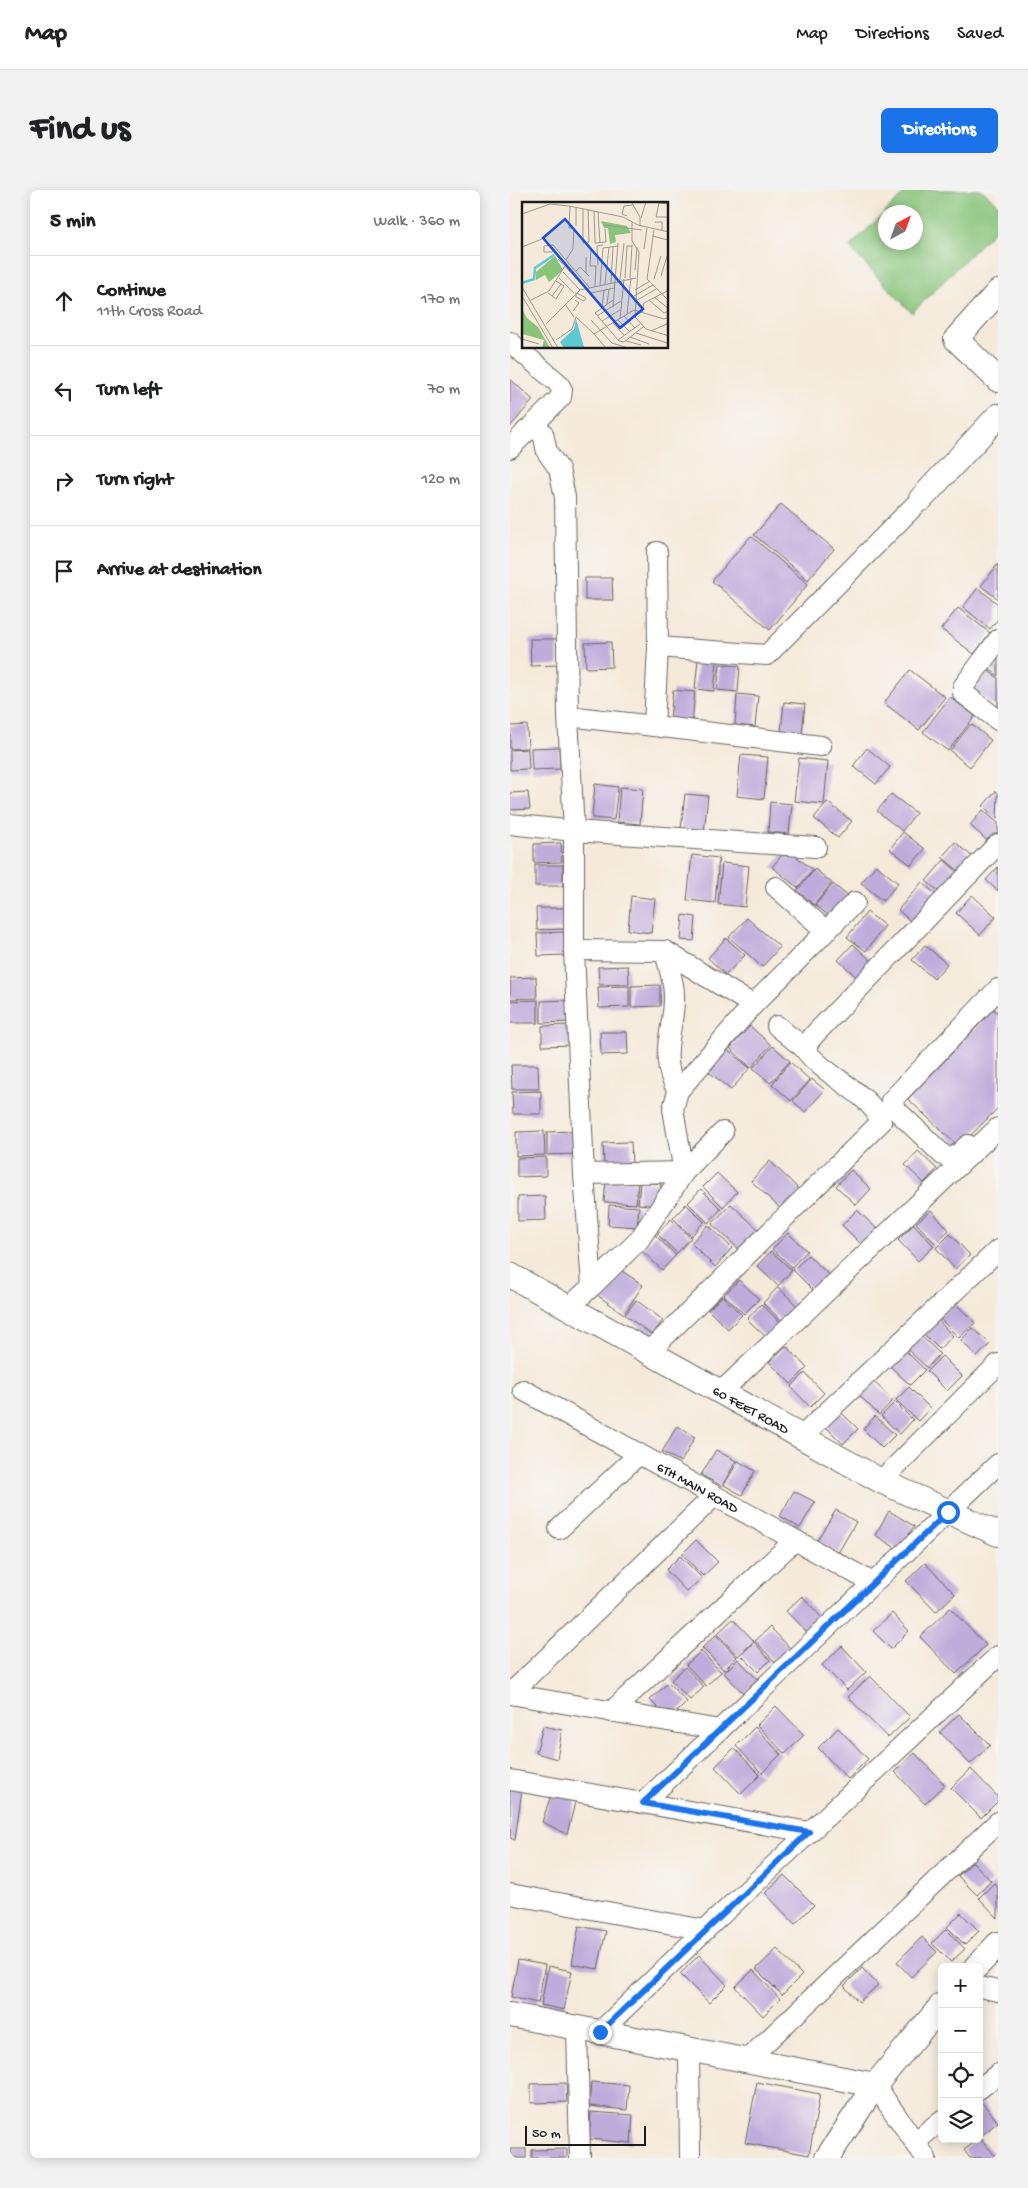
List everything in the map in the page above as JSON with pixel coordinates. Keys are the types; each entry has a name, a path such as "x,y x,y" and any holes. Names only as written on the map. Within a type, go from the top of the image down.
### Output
{"street":[{"path":"998,292 956,339 998,380"},
{"path":"510,342 558,382 562,390 561,397 510,448"},
{"path":"658,647 767,655 921,499 998,416"},
{"path":"526,431 525,445 530,449 547,452 559,469 565,497 568,716 574,831 574,950 584,1174 592,1286"},
{"path":"654,726 658,647 657,552"},
{"path":"998,640 963,687 964,693 998,720"},
{"path":"568,716 821,746"},
{"path":"510,824 574,831 816,847"},
{"path":"804,1048 998,844"},
{"path":"776,887 826,931"},
{"path":"684,1172 673,1109 678,1091 753,1005 855,902"},
{"path":"574,950 665,951 753,1005"},
{"path":"665,951 674,993 666,1055 672,1081 678,1091"},
{"path":"996,995 891,1102 900,1114 943,1155 949,1158 956,1156 998,1116"},
{"path":"649,1352 881,1122 876,1109 813,1061 804,1048 777,1026"},
{"path":"721,1392 998,1128"},
{"path":"568,1308 639,1240 684,1172 722,1132"},
{"path":"584,1174 684,1172"},
{"path":"801,1437 998,1250"},
{"name":"60 FEET ROAD","path":"510,1275 881,1481 998,1534"},
{"path":"881,1481 998,1364"},
{"name":"6TH MAIN ROAD","path":"523,1390 794,1542 873,1583"},
{"path":"559,1529 639,1454"},
{"path":"643,1803 998,1464"},
{"path":"510,1694 714,1496"},
{"path":"611,1712 794,1542"},
{"path":"580,2158 588,2030 705,1930 998,1656"},
{"path":"510,1694 720,1730"},
{"path":"510,1780 809,1832"},
{"path":"747,2060 998,1822"},
{"path":"510,1894 705,1930"},
{"path":"980,1963 998,1944"},
{"path":"983,1988 998,1991"},
{"path":"827,2158 875,2085 939,2008"},
{"path":"510,2015 875,2085 916,2141 926,2158"},
{"path":"690,2049 690,2158"},
{"path":"983,2086 998,2074"},
{"path":"916,2141 938,2123"}],"green space":[{"path":"908,190 982,190 998,204 998,227 912,313 849,247 878,219 878,250 923,250 923,205 892,205"}],"building":[{"path":"510,379 533,400 510,427"},
{"path":"781,504 834,549 808,580 754,535"},
{"path":"751,536 808,584 770,630 712,581"},
{"path":"998,564 998,599 981,586"},
{"path":"585,578 612,578 613,600 585,600"},
{"path":"978,588 998,604 998,619 990,629 963,607"},
{"path":"958,608 990,633 974,654 941,629"},
{"path":"530,639 557,639 558,665 531,666"},
{"path":"611,642 612,667 586,668 585,643"},
{"path":"998,655 998,676 988,668"},
{"path":"698,659 717,661 714,691 695,689"},
{"path":"720,664 740,666 738,692 717,690"},
{"path":"986,669 998,678 998,709 971,688"},
{"path":"910,670 945,697 919,730 884,703"},
{"path":"673,690 695,692 692,723 670,720"},
{"path":"737,694 758,696 755,727 735,725"},
{"path":"950,697 975,716 948,751 923,732"},
{"path":"784,702 805,704 802,734 781,731"},
{"path":"971,724 991,740 970,767 950,751"},
{"path":"527,725 528,748 510,749 510,726"},
{"path":"559,747 560,769 532,770 531,748"},
{"path":"867,748 890,767 876,784 853,766"},
{"path":"528,749 529,769 510,770 510,750"},
{"path":"741,755 768,757 764,799 737,796"},
{"path":"799,758 828,761 824,804 794,801"},
{"path":"595,784 618,787 614,820 592,818"},
{"path":"620,787 643,789 640,824 617,822"},
{"path":"996,791 998,793 997,819 983,806"},
{"path":"528,792 530,809 510,810 510,793"},
{"path":"685,794 708,796 704,832 681,829"},
{"path":"891,794 916,813 902,831 877,811"},
{"path":"770,802 792,804 789,834 768,832"},
{"path":"827,802 852,821 838,838 814,818"},
{"path":"983,810 998,823 998,843 994,847 970,825"},
{"path":"903,832 925,849 911,865 890,849"},
{"path":"955,842 975,859 962,874 942,857"},
{"path":"561,843 562,862 534,863 534,844"},
{"path":"787,849 813,870 798,888 772,867"},
{"path":"692,855 719,858 715,903 687,900"},
{"path":"944,860 960,874 943,895 926,881"},
{"path":"722,863 749,866 745,907 718,904"},
{"path":"535,865 563,865 563,886 535,886"},
{"path":"876,865 898,883 883,901 861,883"},
{"path":"998,867 998,891 986,880"},
{"path":"815,869 832,883 814,905 797,891"},
{"path":"922,882 940,898 916,926 898,910"},
{"path":"833,884 849,897 832,918 815,905"},
{"path":"972,895 996,917 980,935 956,913"},
{"path":"631,896 655,899 651,933 628,930"},
{"path":"536,908 564,908 565,929 537,930"},
{"path":"867,912 885,926 866,951 847,937"},
{"path":"683,915 696,917 694,941 681,940"},
{"path":"747,918 780,947 762,967 729,937"},
{"path":"565,932 566,955 538,956 537,933"},
{"path":"726,938 745,955 726,975 708,958"},
{"path":"853,944 876,965 861,981 838,960"},
{"path":"925,945 947,964 934,979 912,960"},
{"path":"628,966 629,984 599,985 598,967"},
{"path":"536,977 537,998 510,999 510,978"},
{"path":"660,985 660,1006 631,1007 631,986"},
{"path":"629,986 629,1007 599,1008 598,987"},
{"path":"538,1000 538,1023 510,1023 510,1001"},
{"path":"571,1000 572,1022 541,1023 541,1001"},
{"path":"994,1009 998,1013 998,1108 959,1147 908,1099"},
{"path":"572,1025 572,1045 542,1046 542,1026"},
{"path":"750,1026 771,1045 751,1068 730,1048"},
{"path":"600,1032 627,1032 628,1054 601,1055"},
{"path":"773,1046 790,1061 770,1083 753,1068"},
{"path":"728,1050 750,1068 731,1090 709,1072"},
{"path":"790,1062 810,1080 791,1101 772,1084"},
{"path":"511,1065 538,1065 539,1089 512,1089"},
{"path":"812,1079 825,1090 805,1112 793,1101"},
{"path":"541,1091 541,1114 513,1114 512,1092"},
{"path":"544,1131 545,1155 516,1156 516,1132"},
{"path":"575,1131 575,1154 547,1155 547,1132"},
{"path":"631,1142 632,1164 604,1165 603,1143"},
{"path":"918,1151 937,1169 924,1183 905,1165"},
{"path":"546,1157 546,1176 517,1177 517,1158"},
{"path":"770,1161 802,1192 784,1212 751,1181"},
{"path":"851,1170 871,1189 856,1205 836,1186"},
{"path":"717,1173 737,1192 723,1207 703,1187"},
{"path":"606,1179 638,1182 636,1204 604,1202"},
{"path":"640,1182 661,1184 659,1206 638,1204"},
{"path":"701,1189 721,1209 708,1223 688,1203"},
{"path":"545,1196 546,1220 518,1221 518,1197"},
{"path":"686,1204 704,1222 691,1236 673,1218"},
{"path":"731,1204 760,1231 741,1251 712,1224"},
{"path":"609,1205 639,1207 637,1227 608,1225"},
{"path":"857,1210 878,1230 863,1246 842,1225"},
{"path":"931,1210 949,1230 935,1243 916,1223"},
{"path":"671,1219 691,1238 677,1253 657,1234"},
{"path":"914,1224 934,1246 918,1261 898,1240"},
{"path":"708,1225 732,1248 715,1267 691,1243"},
{"path":"788,1233 807,1251 792,1267 772,1249"},
{"path":"950,1234 970,1255 955,1269 936,1248"},
{"path":"655,1235 676,1255 662,1270 641,1250"},
{"path":"771,1251 792,1270 778,1286 757,1266"},
{"path":"808,1255 829,1275 814,1291 793,1270"},
{"path":"616,1267 643,1285 624,1314 597,1295"},
{"path":"739,1280 759,1299 744,1314 724,1295"},
{"path":"778,1287 798,1307 783,1322 763,1303"},
{"path":"722,1296 742,1315 728,1329 708,1310"},
{"path":"636,1300 663,1320 652,1335 625,1315"},
{"path":"954,1302 975,1323 959,1338 939,1318"},
{"path":"761,1304 781,1323 767,1338 747,1319"},
{"path":"935,1317 953,1336 939,1349 921,1331"},
{"path":"973,1328 990,1344 977,1357 961,1340"},
{"path":"920,1335 940,1354 927,1368 907,1349"},
{"path":"786,1346 807,1368 791,1384 769,1362"},
{"path":"905,1350 925,1370 910,1385 890,1366"},
{"path":"942,1356 962,1376 947,1391 927,1371"},
{"path":"805,1373 824,1393 810,1407 791,1387"},
{"path":"873,1381 893,1400 879,1415 859,1395"},
{"path":"909,1387 930,1408 918,1421 896,1400"},
{"path":"895,1402 913,1420 900,1434 881,1416"},
{"path":"840,1411 858,1429 843,1444 825,1426"},
{"path":"875,1416 895,1435 882,1448 863,1429"},
{"path":"677,1426 695,1437 681,1462 662,1452"},
{"path":"716,1450 736,1461 722,1486 701,1475"},
{"path":"738,1461 755,1471 742,1495 724,1485"},
{"path":"794,1491 815,1502 800,1528 780,1516"},
{"path":"836,1510 856,1522 838,1553 817,1540"},
{"path":"889,1511 914,1526 899,1550 875,1535"},
{"path":"696,1540 718,1562 703,1576 682,1554"},
{"path":"680,1556 702,1578 687,1592 666,1570"},
{"path":"925,1563 955,1594 936,1612 906,1581"},
{"path":"802,1596 823,1619 808,1634 786,1611"},
{"path":"950,1608 986,1645 956,1674 920,1637"},
{"path":"892,1613 909,1631 891,1649 873,1631"},
{"path":"733,1619 754,1641 738,1656 717,1634"},
{"path":"770,1627 791,1649 776,1663 755,1641"},
{"path":"716,1635 737,1657 724,1670 702,1648"},
{"path":"754,1642 770,1660 758,1672 741,1655"},
{"path":"842,1646 866,1672 847,1690 822,1665"},
{"path":"701,1651 721,1672 706,1686 686,1665"},
{"path":"738,1659 758,1680 744,1694 724,1673"},
{"path":"685,1667 704,1687 690,1700 671,1680"},
{"path":"870,1676 910,1717 888,1738 848,1697"},
{"path":"668,1683 687,1702 675,1714 670,1710 665,1715 650,1700"},
{"path":"776,1706 804,1735 785,1754 757,1725"},
{"path":"959,1714 990,1745 970,1764 940,1732"},
{"path":"543,1726 562,1730 557,1759 536,1753"},
{"path":"755,1727 781,1754 762,1773 736,1746"},
{"path":"838,1728 868,1759 848,1779 818,1748"},
{"path":"734,1748 760,1775 741,1794 715,1767"},
{"path":"915,1753 945,1785 925,1804 895,1772"},
{"path":"971,1769 998,1797 998,1801 981,1818 951,1788"},
{"path":"510,1786 522,1789 515,1840 510,1838"},
{"path":"552,1792 577,1795 567,1834 542,1822"},
{"path":"973,1862 991,1881 977,1895 958,1876"},
{"path":"784,1875 814,1905 795,1924 765,1893"},
{"path":"994,1883 998,1888 998,1918 979,1898"},
{"path":"961,1913 979,1931 965,1945 947,1927"},
{"path":"579,1926 606,1931 598,1969 572,1964"},
{"path":"946,1929 965,1949 951,1962 932,1943"},
{"path":"922,1937 937,1952 911,1977 897,1962"},
{"path":"777,1949 802,1975 782,1995 756,1969"},
{"path":"699,1955 727,1985 709,2003 680,1974"},
{"path":"518,1960 545,1965 538,2003 511,1997"},
{"path":"548,1966 572,1971 564,2010 541,2005"},
{"path":"862,1968 878,1985 859,2002 844,1986"},
{"path":"753,1970 780,1999 763,2016 735,1987"},
{"path":"591,2082 629,2085 627,2110 589,2106"},
{"path":"757,2082 820,2094 809,2155 745,2143"},
{"path":"566,2083 567,2102 531,2103 531,2084"},
{"path":"983,2104 998,2122 983,2134"},
{"path":"591,2112 633,2115 631,2143 589,2139"},
{"path":"983,2142 997,2158 970,2158 964,2150 974,2143"},
{"path":"510,2149 526,2149 526,2158 510,2158"},
{"path":"567,2149 567,2158 532,2158 532,2150"}],"route":[{"path":"600,2032 809,1832 643,1803 948,1512"}]}
